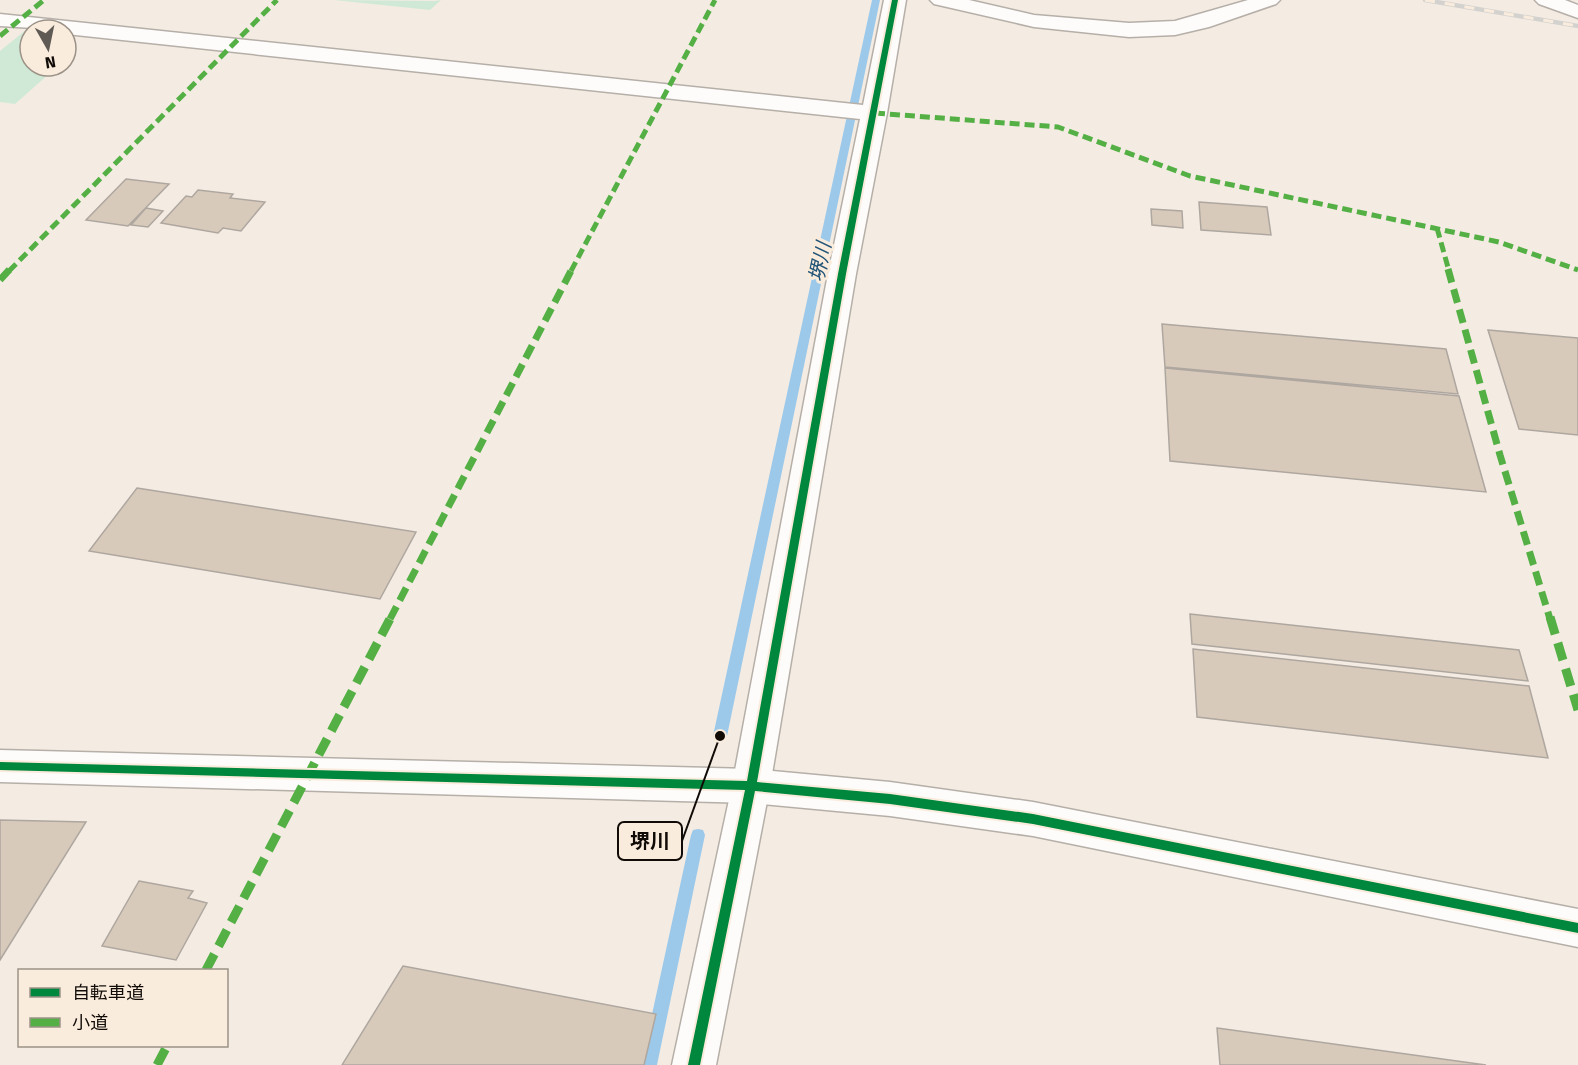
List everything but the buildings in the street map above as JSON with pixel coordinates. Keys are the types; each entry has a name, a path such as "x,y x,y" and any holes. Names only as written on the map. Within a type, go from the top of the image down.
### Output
{"street":[{"path":"694,1065 751,786 842,274 868,113 896,0"},
{"path":"941,0 1034,21 1129,30 1175,28 1202,22 1269,0"},
{"path":"1546,0 1578,12"},
{"path":"0,20 868,113"},
{"path":"0,766 751,786 890,799 1033,819 1578,928"}],"green space":[{"path":"334,0 435,1 441,0 430,10"},
{"path":"18,36 18,78 44,78 15,104 0,102 0,51"}],"waterway":[{"name":"堺川","path":"720,736 876,0"},
{"name":"堺川","path":"649,1065 698,835"}],"railway":[{"path":"1425,0 1578,26"}],"marked path":[{"path":"0,36 44,0"},
{"path":"0,280 277,0"},
{"path":"207,969 715,0"},
{"path":"875,113 1058,127 1190,176 1499,242 1578,270"},
{"path":"1437,228 1500,455 1578,710"},
{"path":"157,1065 166,1047"}],"cycle path":[{"path":"694,1065 751,786 842,274 895,0"},
{"path":"0,766 751,786 890,799 1033,819 1578,928"}],"place":[{"name":"堺川","path":"720,736"}]}
